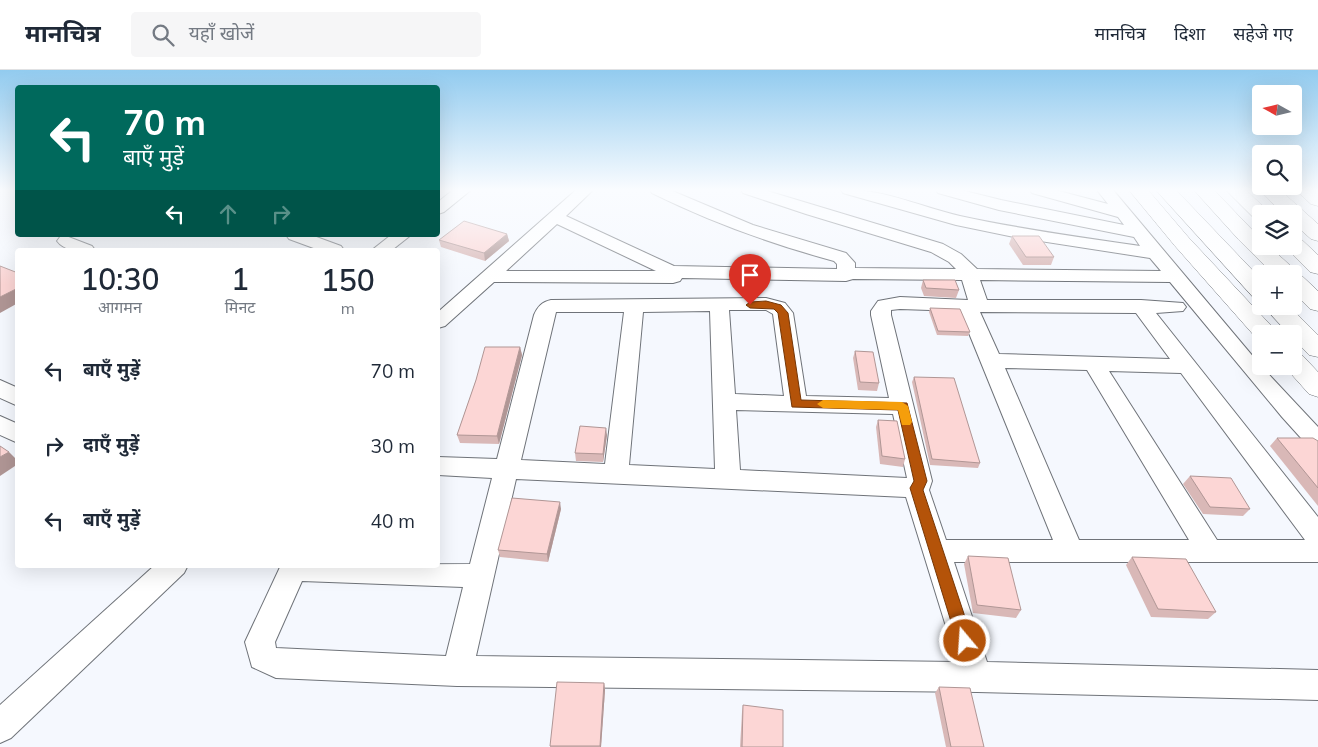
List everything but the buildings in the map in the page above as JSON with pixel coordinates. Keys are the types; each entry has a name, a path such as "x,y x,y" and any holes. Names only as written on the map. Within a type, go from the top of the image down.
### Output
{"main road":[{"path":"1165,222 1259,325"},
{"path":"1195,222 1252,282"},
{"path":"1233,222 1277,265"},
{"path":"1304,222 1318,234"},
{"path":"1302,252 1318,267"},
{"path":"1302,289 1318,304"},
{"path":"1284,315 1318,349"},
{"path":"1302,371 1318,388"}],"street":[{"path":"440,320 551,222"},
{"path":"565,222 661,268 682,273 833,276 842,276 846,273 1176,277"},
{"path":"733,222 753,230 840,257 846,263 846,273"},
{"path":"847,222 930,245 955,258 972,274"},
{"path":"964,222 1014,232 1154,253"},
{"path":"1084,222 1138,232"},
{"path":"1130,222 1260,380 1318,442"},
{"path":"300,237 330,248"},
{"path":"384,248 399,237"},
{"path":"66,241 82,248"},
{"path":"489,276 669,277 682,273"},
{"path":"972,274 974,306 992,361 1071,551"},
{"path":"916,488 919,486 920,481 881,315 882,307 890,303 900,303 974,306 1141,306 1176,308"},
{"path":"457,671 546,310 551,306 766,304 778,307 783,313 796,404"},
{"path":"719,305 728,480"},
{"path":"616,474 634,306"},
{"path":"1141,306 1318,537"},
{"path":"992,361 1187,366"},
{"path":"1093,363 1210,551"},
{"path":"0,388 15,396"},
{"path":"723,402 902,406"},
{"path":"0,424 15,433"},
{"path":"440,466 916,488"},
{"path":"916,488 977,677"},
{"path":"936,552 1318,551"},
{"path":"0,727 171,568"},
{"path":"294,568 260,642 263,656 276,663 457,671 977,677 1318,685"},
{"path":"315,568 480,576"}],"slow traffic":[{"path":"823,404 902,406 906,422"}],"route":[{"path":"750,305 766,304 778,307 783,313 796,404 902,406 920,481 920,485 916,488 965,641"}]}
